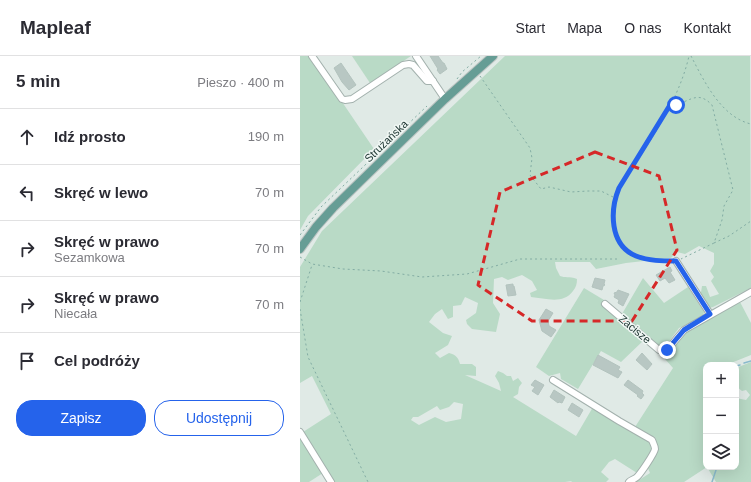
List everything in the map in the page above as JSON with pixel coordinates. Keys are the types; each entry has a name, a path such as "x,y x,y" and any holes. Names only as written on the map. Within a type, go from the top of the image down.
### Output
{"main road":[{"name":"Strużańska","path":"300,249 316,227 333,208 445,99 493,56"}],"street":[{"path":"312,56 342,99 346,100 352,99 403,65 413,65 427,81 433,81"},
{"path":"416,56 445,99"},
{"path":"676,261 710,314 751,292"},
{"name":"Zacisze","path":"605,304 659,350 667,350 684,330 710,314"},
{"path":"553,380 652,440 655,450 652,457 636,477 629,482"},
{"path":"300,432 331,482"}],"path":[{"path":"455,81 462,72 480,56"},
{"path":"690,56 670,105 619,188 613,210 615,232 621,245 635,256 646,259 676,261 729,236 751,221"},
{"path":"690,56 714,97 731,114 751,124"},
{"path":"479,74 530,148 532,158 530,176 541,189 549,186 571,192 601,191 616,198"},
{"path":"670,105 676,105 694,97 706,99 712,105 733,190 724,206 722,220 714,243"},
{"path":"300,235 321,208 430,104"},
{"path":"300,257 312,264 343,269 381,271 422,277 467,274 520,259 617,259"},
{"path":"300,302 312,264"},
{"path":"300,309 308,357 368,482"}],"highlighted area":[{"path":"595,152 659,176 677,250 632,321 532,321 478,285 500,192"}],"green space":[{"path":"300,56 308,56 317,65 374,149 308,216 300,230"},
{"path":"352,56 411,56 370,83"},
{"path":"505,56 750,56 751,288 713,307 705,309 700,299 702,286 706,286 710,297 719,294 711,281 714,277 710,271 714,264 714,253 699,246 685,254 677,252 671,258 626,263 596,269 590,262 555,262 560,276 577,279 573,291 569,295 564,298 554,300 531,297 530,293 537,290 532,281 522,275 508,280 502,277 494,279 493,303 500,314 496,332 472,329 467,324 466,320 476,313 478,303 465,297 461,305 453,306 453,317 448,319 442,309 435,314 429,322 443,333 452,336 448,345 435,353 440,358 449,353 456,357 460,364 472,364 476,367 476,376 465,375 501,391 495,376 498,371 507,376 511,376 513,381 518,378 522,383 519,387 518,394 513,397 576,436 593,407 650,442 651,451 648,459 637,473 615,459 609,462 601,472 609,479 606,482 334,482 303,432 331,414 312,376 300,383 300,267 322,231","holes":["454,402 463,404 461,419 446,422 435,417 419,425 411,420 413,417 418,417 437,406 440,410 449,407"]},
{"path":"643,278 664,303 688,287 704,312 703,316 679,328 664,348 660,348 622,314"},
{"path":"584,288 604,300 602,304 644,340 621,362 601,351 578,389 561,379 560,373 549,376 536,367"},
{"path":"740,302 751,323 751,355 734,362 703,362 703,470 684,482 636,482 650,473 647,466 655,457 656,445 655,437 635,427 673,368 665,359 683,334"},
{"path":"751,362 751,482 716,482 709,470 739,470 739,399 746,400 750,395 746,390 742,391 739,388 739,367"},
{"path":"300,436 323,473 309,482 300,482"}],"building":[{"path":"430,56 438,56 447,69 440,74"},
{"path":"341,63 356,85 349,90 342,82 334,68"},
{"path":"670,267 672,271 670,272 675,280 669,283 665,278 660,281 656,275"},
{"path":"595,278 605,280 605,285 603,286 602,290 592,287"},
{"path":"513,284 516,295 508,296 506,285"},
{"path":"618,290 629,294 623,306 618,303 619,300 614,297 614,293"},
{"path":"546,309 553,313 548,321 549,326 556,330 551,337 542,331 539,320"},
{"path":"642,353 652,364 647,370 636,360"},
{"path":"598,355 620,367 618,370 622,372 618,378 593,365"},
{"path":"535,380 544,385 538,395 532,391 535,387 531,385"},
{"path":"628,380 643,391 642,393 644,395 641,399 624,385"},
{"path":"554,390 565,397 562,403 558,403 550,397"},
{"path":"572,403 583,410 579,417 568,410"}],"waterway":[{"path":"744,363 751,361"},
{"path":"712,482 716,470"}],"route":[{"path":"667,350 684,330 710,314 676,261 646,259 635,256 621,245 615,232 613,210 619,188 670,105 676,105"}]}
